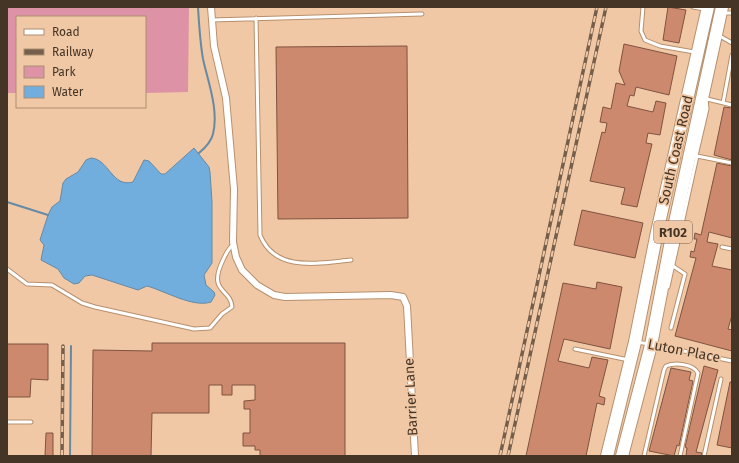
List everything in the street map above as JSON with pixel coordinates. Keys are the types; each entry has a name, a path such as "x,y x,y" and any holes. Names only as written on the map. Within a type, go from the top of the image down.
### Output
{"highway":[{"name":"South Coast Road","path":"622,456 638,363 635,342 657,232 708,9"},
{"name":"South Coast Road","path":"607,456 612,435 638,363 653,345 672,236 694,155 716,33 725,11"},
{"path":"657,232 672,236"},
{"path":"612,435 626,438"}],"street":[{"path":"211,7 214,46 226,98 234,189 234,244"},
{"name":"Barrier Lane","path":"234,244 236,257 248,278 261,288 274,295 285,297 391,295 403,297 407,306 414,456"}],"lane":[{"path":"643,7 641,31 645,40 660,46 698,52"},
{"path":"693,7 708,9"},
{"path":"211,20 422,14"},
{"path":"256,18 260,235 267,248 283,260 294,263 315,264 352,260"},
{"path":"716,33 732,43"},
{"path":"723,103 732,55"},
{"path":"705,96 732,105"},
{"path":"667,291 694,155 732,163"},
{"path":"7,269 27,284 52,285 82,303 95,307 176,325 205,329 210,328 222,314 232,307 232,303 218,284 217,275 229,248 234,244"},
{"path":"722,247 732,249"},
{"path":"671,328 685,274 673,266"},
{"path":"653,345 663,306"},
{"name":"Luton Place","path":"635,342 732,361"},
{"path":"575,349 638,363"},
{"path":"644,456 664,370 666,366 671,364 691,366 696,368 698,373 680,456"},
{"path":"704,456 721,379"},
{"path":"7,422 30,422"}],"green space":[{"path":"7,7 189,7 188,92 146,93 146,16 16,16 16,93 7,93"}],"water":[{"path":"194,148 209,167 210,172 212,202 212,263 204,275 206,285 214,292 215,295 211,302 196,303 188,301 147,286 138,290 92,275 85,276 79,283 74,284 64,278 58,269 41,260 44,245 40,240 48,215 52,207 60,201 63,183 66,179 78,172 86,160 91,158 97,160 120,181 126,183 133,182 144,160 149,161 161,174 165,174"}],"building":[{"path":"668,7 686,10 679,43 663,40"},
{"path":"624,44 677,56 669,95 636,87 634,96 630,95 627,106 653,112 656,101 666,103 660,135 648,133 646,143 652,144 637,207 621,204 625,188 590,181 602,132 605,133 607,123 600,122 603,107 611,109 616,83 625,85 619,71"},
{"path":"407,46 408,218 278,219 276,47"},
{"path":"724,107 732,108 732,160 714,155"},
{"path":"717,163 732,166 732,238 709,232 707,242 718,244 712,266 732,270 732,315 728,329 732,330 732,351 675,336 696,258 690,257 691,251 694,252 697,239 694,239 695,233 701,235"},
{"path":"582,210 643,223 635,258 574,245"},
{"path":"597,282 622,287 610,349 564,339 558,361 589,368 592,357 608,360 599,396 605,398 604,405 597,403 586,456 526,456 563,283 596,289"},
{"path":"152,343 345,343 345,456 260,456 260,450 255,450 255,446 243,446 243,433 250,433 250,409 244,409 244,401 255,400 255,385 232,385 232,395 222,395 222,385 209,385 209,413 152,413 151,456 92,456 93,350 152,351"},
{"path":"7,344 48,344 48,380 31,379 30,397 7,397"},
{"path":"704,366 718,370 696,452 702,453 701,456 686,456 687,448 685,447"},
{"path":"671,368 691,372 689,380 693,381 679,446 677,445 674,456 649,451"},
{"path":"730,382 732,382 732,448 717,445"},
{"path":"46,433 53,433 53,456 45,456"}],"waterway":[{"path":"198,7 202,53 215,115 211,140 199,153"},
{"path":"7,202 48,215"},
{"path":"70,456 71,346"}],"railway":[{"path":"500,456 597,7"},
{"path":"508,456 606,7"},
{"path":"62,456 63,346"}]}
